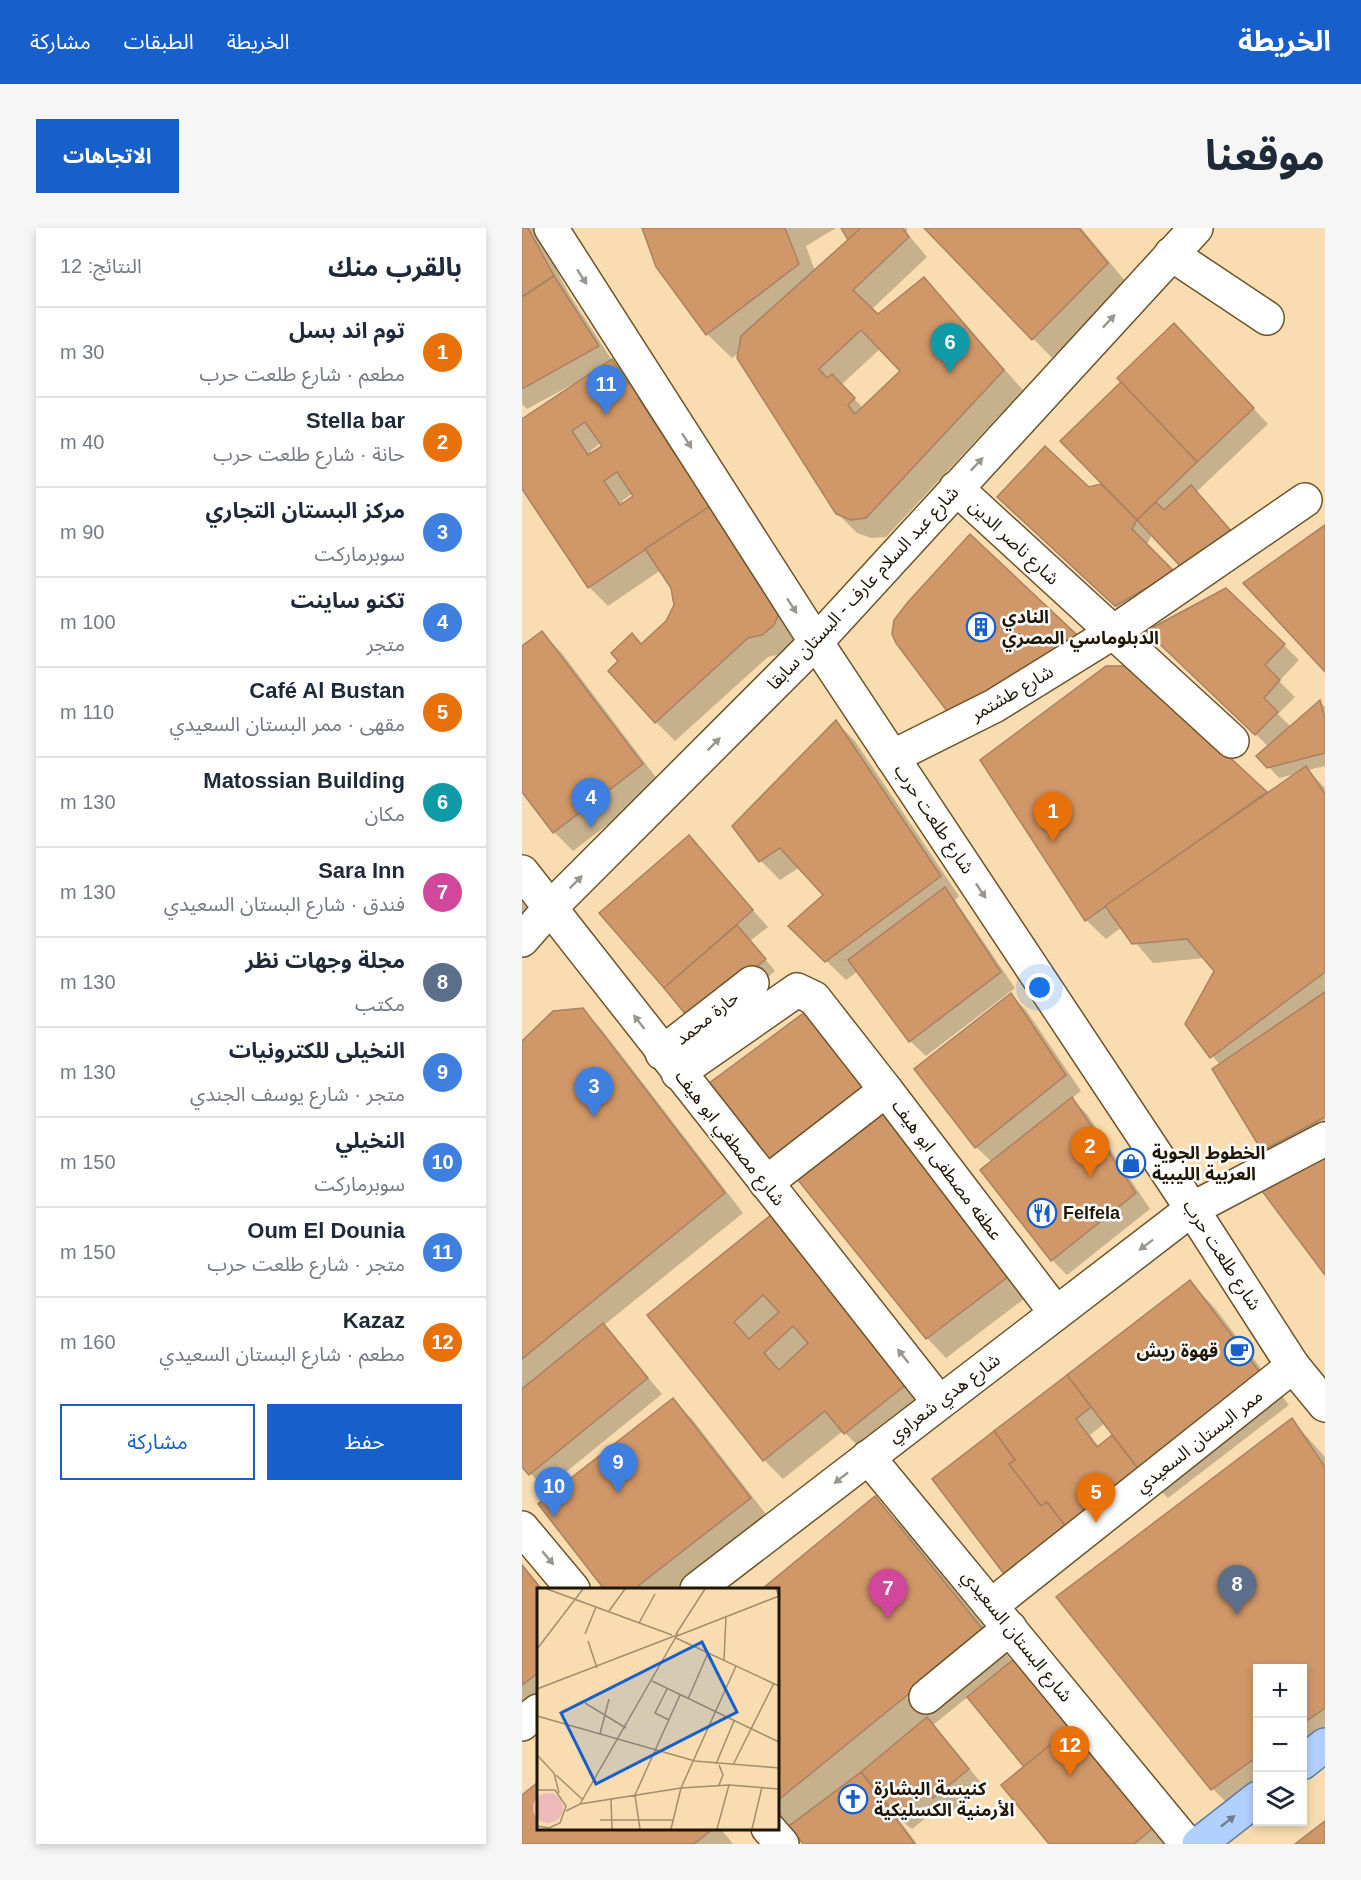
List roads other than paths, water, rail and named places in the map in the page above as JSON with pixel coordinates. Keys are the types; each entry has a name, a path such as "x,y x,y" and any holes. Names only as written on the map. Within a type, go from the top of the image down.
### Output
{"main road":[{"path":"1307,1759 1325,1745"},
{"path":"1199,1844 1253,1801"}],"street":[{"name":"شارع طلعت حرب","path":"550,228 816,642 1192,1209 1293,1366 1325,1405"},
{"name":"شارع عبد السلام عارف - البستان سابقا","path":"522,940 550,908 816,642 1196,228"},
{"path":"1171,254 1267,318"},
{"name":"شارع ناصر الدين","path":"956,488 1232,741"},
{"name":"شارع طشتمر","path":"892,757 994,706 1112,633 1305,500"},
{"name":"شارع مصطفي ابو هيف","path":"522,872 939,1402"},
{"name":"حارة محمد","path":"670,1063 752,983"},
{"path":"670,1063 797,990 814,998 886,1090"},
{"name":"عطفه مصطفى ابو هيف","path":"766,1183 886,1090 1056,1313"},
{"name":"شارع هدي شعراوي","path":"698,1588 1192,1209 1325,1139"},
{"name":"ممر البستان السعيدي","path":"926,1697 1001,1617 1293,1366"},
{"name":"شارع البستان السعيدي","path":"868,1457 1187,1844"},
{"path":"522,1528 572,1588"},
{"path":"522,1724 537,1712"},
{"path":"770,1829 782,1844"}],"place":[{"name":"Matossian Building","path":"950,373"},
{"name":"Oum El Dounia","path":"606,415"},
{"name":"النادي الدبلوماسي المصري","path":"981,627"},
{"name":"تكنو ساينت","path":"591,828"},
{"name":"توم اند بسل","path":"1053,842"},
{"name":"مركز البستان التجاري","path":"594,1117"},
{"name":"الخطوط الجوية العربية الليبية","path":"1131,1163"},
{"name":"Stella bar","path":"1090,1177"},
{"name":"Felfela","path":"1042,1213"},
{"name":"قهوة ريش","path":"1239,1351"},
{"name":"النخيلى للكترونيات","path":"618,1493"},
{"name":"النخيلي","path":"554,1517"},
{"name":"Café Al Bustan","path":"1096,1523"},
{"name":"مجلة وجهات نظر","path":"1237,1615"},
{"name":"Sara Inn","path":"888,1619"},
{"name":"Kazaz","path":"1070,1776"},
{"name":"كنيسة البشارة الأرمنية الكسليكية","path":"853,1799"}]}
